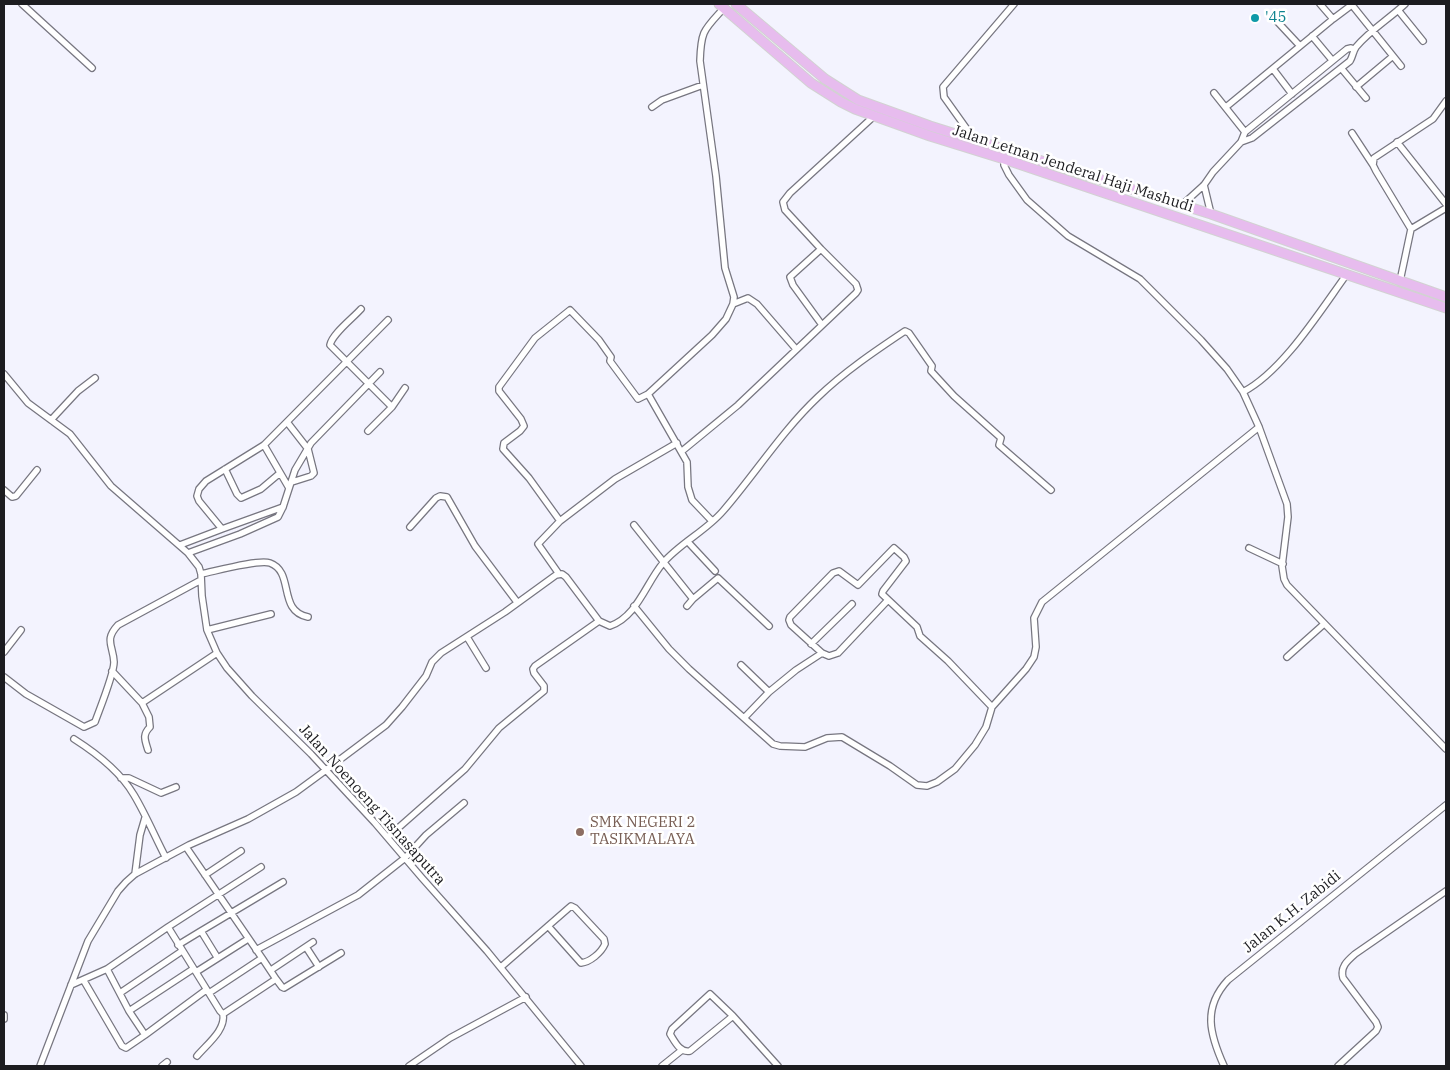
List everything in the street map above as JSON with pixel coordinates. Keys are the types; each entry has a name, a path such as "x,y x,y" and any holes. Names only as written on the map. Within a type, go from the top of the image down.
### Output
{"main road":[{"name":"Jalan Letnan Jenderal Haji Mashudi","path":"740,5 825,79 858,100 930,126 1211,214 1446,298"},
{"name":"Jalan Letnan Jenderal Haji Mashudi","path":"721,6 823,91 840,102 873,116 1446,308"},
{"path":"774,52 782,43"}],"street":[{"path":"22,4 92,68"},
{"path":"974,139 944,97 943,87 1014,4"},
{"path":"1320,4 1333,19"},
{"path":"1226,107 1353,4 1401,66"},
{"path":"1241,142 1252,138 1341,68 1352,58 1354,49 1372,29 1405,4"},
{"path":"560,521 529,478 502,448 524,426 521,419 499,391 501,383 535,338 570,310 612,356 610,361 638,399 648,394 712,335 726,319 733,304 734,296 725,268 716,176 700,61 701,38 707,25 721,6"},
{"path":"1398,10 1424,41"},
{"path":"1273,17 1300,46"},
{"path":"1312,36 1332,60"},
{"path":"1182,205 1204,184 1241,142 1245,132 1332,60 1347,49 1354,49"},
{"path":"1356,87 1393,56"},
{"path":"1341,68 1366,98"},
{"path":"1273,69 1292,94"},
{"path":"652,107 662,100 703,85"},
{"path":"1214,93 1245,132"},
{"path":"1373,164 1374,158 1432,119 1445,105"},
{"path":"682,451 738,405 858,290 856,284 821,249 783,206 784,199 873,116"},
{"path":"1352,132 1411,229 1400,281"},
{"path":"1398,142 1446,204"},
{"path":"1004,159 1009,175 1027,200 1068,236 1140,279 1227,369 1243,392 1259,427 1288,511 1283,564 1283,574 1288,585 1446,749"},
{"path":"1204,184 1211,214"},
{"path":"1411,229 1446,208"},
{"path":"821,249 790,277 792,285 822,325"},
{"path":"1243,392 1270,373 1300,338 1347,274"},
{"path":"733,304 748,298 758,304 796,349"},
{"path":"361,309 331,341 330,346 392,407"},
{"path":"222,529 197,496 202,485 264,445 388,320"},
{"path":"677,443 615,480 560,521 538,544 559,574 571,582 599,622 610,626 623,620 664,562 722,513 795,422 817,398 837,380 905,331 932,366 931,371 954,396 1001,438 999,445 1051,490"},
{"path":"188,553 240,534 278,517 296,470 311,443 380,372"},
{"name":"Jalan Noenoeng Tisnasaputra","path":"4,374 28,403 75,439 110,486 188,553 199,567 207,630 217,653 227,668 388,837 501,967 581,1066"},
{"path":"51,420 78,391 95,378"},
{"path":"368,431 392,407 405,388"},
{"path":"648,394 687,462 689,494 692,500 712,521"},
{"path":"287,422 308,449 313,474 290,485"},
{"path":"634,606 669,649 689,669 773,744 805,747 827,738 842,738 918,785 926,786 937,782 955,769 975,745 986,727 992,707 1026,670 1034,657 1036,647 1034,618 1042,602 1259,427"},
{"path":"264,445 280,473 290,485"},
{"path":"225,469 237,494 241,498 261,489 280,473"},
{"path":"4,490 12,497 16,496 38,470"},
{"path":"410,527 436,498 440,496 447,497 475,546 517,602"},
{"path":"180,545 283,507"},
{"path":"254,518 257,527"},
{"path":"236,524 240,534"},
{"path":"634,525 693,599"},
{"path":"688,542 715,571"},
{"path":"888,600 838,653 829,656 822,654 789,620 793,613 837,571 856,584 860,584 894,548 906,560 882,592 917,627 920,636 948,661 992,707"},
{"path":"1249,548 1283,564"},
{"path":"4,677 26,694 84,727 95,722 112,671 114,662 110,639 114,630 201,577 261,562 271,564 280,571 286,586 290,605 297,613 308,617"},
{"path":"40,1066 88,941 118,891 135,874 296,792 386,725 426,676 436,658 548,579 559,574"},
{"path":"687,606 716,578 719,578 769,626"},
{"path":"812,644 852,604"},
{"path":"207,630 271,614"},
{"path":"388,837 465,769 499,728 544,691 544,686 534,673 533,669 535,666 599,622"},
{"path":"1287,657 1324,624"},
{"path":"4,652 21,630"},
{"path":"468,637 486,668"},
{"path":"142,703 217,653"},
{"path":"745,718 769,692 796,670 822,654"},
{"path":"741,665 769,692"},
{"path":"112,671 142,703 149,717 150,727 145,732 144,738 148,750"},
{"path":"74,739 110,766 134,794 166,858"},
{"path":"121,778 130,778 161,793 176,787"},
{"path":"256,950 358,895 405,858 426,835 464,803"},
{"name":"Jalan K.H. Zabidi","path":"1224,1066 1211,1029 1211,1012 1221,988 1228,980 1446,805"},
{"path":"135,874 140,835 146,818"},
{"path":"186,847 217,895 282,987 284,988 341,953"},
{"path":"205,875 241,851"},
{"path":"71,985 107,969 261,867"},
{"path":"178,945 282,882"},
{"path":"1338,1066 1378,1027 1344,978 1342,972 1344,965 1355,954 1446,891"},
{"path":"501,967 548,926 572,906 604,939 605,944 602,950 587,962 581,963 548,926"},
{"path":"168,928 223,1014 222,1027 197,1056"},
{"path":"200,931 217,957"},
{"path":"129,1011 248,939"},
{"path":"270,970 313,942"},
{"path":"306,947 319,967"},
{"path":"120,993 182,951"},
{"path":"84,980 122,1046 128,1048 207,991 262,958"},
{"path":"107,969 129,1011 146,1035"},
{"path":"223,1014 276,979"},
{"path":"733,1016 690,1051 682,1050 670,1034 670,1031 710,994 733,1016 778,1066"},
{"path":"409,1066 450,1038 526,997"},
{"path":"4,1014 4,1019"},
{"path":"662,1066 682,1050"}],"place":[{"name":"'45","path":"1255,18"},
{"name":"SMK NEGERI 2 TASIKMALAYA","path":"580,832"}]}
